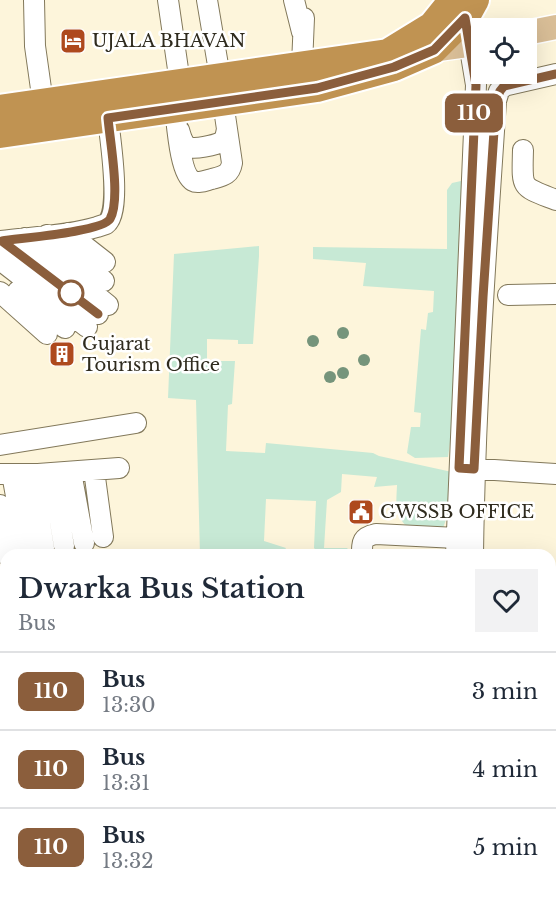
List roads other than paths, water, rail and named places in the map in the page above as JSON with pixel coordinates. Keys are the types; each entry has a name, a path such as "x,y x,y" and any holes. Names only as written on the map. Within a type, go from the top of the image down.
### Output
{"highway":[{"path":"226,96 303,59 384,62 394,67 434,50 462,4"},
{"path":"0,134 108,118 226,96 317,88 384,62 462,4"},
{"path":"0,109 43,103 177,104"}],"main road":[{"path":"434,50 471,46"}],"street":[{"path":"34,0 35,46 43,103"},
{"path":"168,0 181,157 188,175 194,181 199,182 225,176 231,170 232,163 226,96 207,0"},
{"path":"226,96 282,58 292,48 297,37 298,26 294,0"},
{"path":"294,0 303,36 303,59"},
{"path":"462,4 471,30"},
{"path":"302,9 303,59"},
{"path":"302,9 312,52 315,55 384,62"},
{"path":"362,549 363,540 366,536 376,534 456,547 467,468 483,297 496,101 504,86 556,74"},
{"path":"473,549 467,468 476,84"},
{"path":"177,104 182,140 186,146 193,149 220,142 225,138 226,96"},
{"path":"1,247 25,238 77,231 106,224 113,209 115,189 108,118"},
{"path":"524,150 525,185 556,201"},
{"path":"47,235 104,272 77,231"},
{"path":"1,247 98,316 25,238"},
{"path":"0,276 56,331 0,292"},
{"path":"508,295 556,294"},
{"path":"0,445 136,423"},
{"path":"35,549 15,474 119,468"},
{"path":"467,468 556,474"},
{"path":"71,472 94,540 94,470"},
{"path":"35,549 52,473"},
{"path":"0,505 34,549"}],"place":[{"name":"UJALA BHAVAN","path":"73,41"},
{"name":"Gujarat Tourism Office","path":"62,354"},
{"name":"GWSSB OFFICE","path":"361,512"}]}
